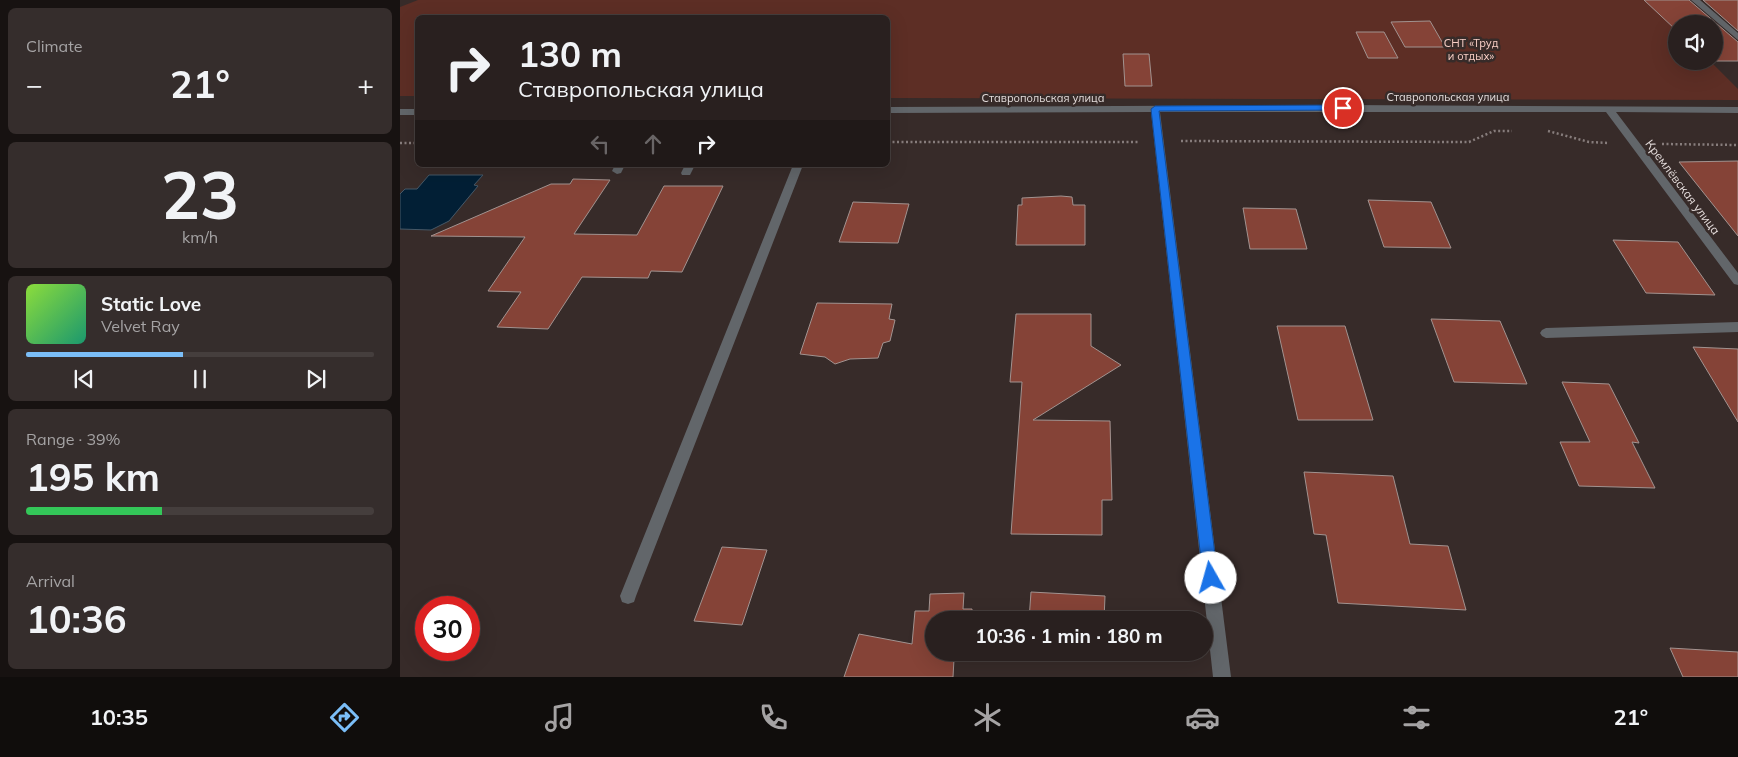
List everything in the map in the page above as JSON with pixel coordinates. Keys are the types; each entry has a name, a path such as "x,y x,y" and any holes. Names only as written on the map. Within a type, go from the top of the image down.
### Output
{"street":[{"path":"1695,0 1738,37"},
{"name":"Ставропольская улица","path":"890,110 1608,108 1738,110"},
{"name":"Кремлёвская улица","path":"1608,108 1738,281"},
{"path":"1155,109 1222,677"},
{"path":"400,112 415,112"},
{"path":"628,596 797,167"},
{"path":"1546,333 1738,327"}],"path":[{"path":"1542,131 1551,130 1590,142 1738,145"},
{"path":"890,142 1469,142 1494,131 1513,131"},
{"path":"400,143 415,143"}],"green space":[{"name":"СНТ «Труд и отдых»","path":"418,0 1647,0 1668,20 1668,70 1719,70 1738,89 1738,100 890,98 890,15 415,15 415,96 400,96 400,7"}],"water":[{"path":"429,175 483,175 474,185 478,186 449,221 431,230 400,229 400,194 405,189 417,189"}],"building":[{"path":"1644,0 1689,0 1706,15 1668,15 1668,22"},
{"path":"1703,0 1738,0 1738,31 1723,18 1723,15 1720,15"},
{"path":"1430,21 1445,47 1405,47 1391,22"},
{"path":"1723,29 1738,42 1738,61 1723,61"},
{"path":"1356,32 1384,32 1398,58 1368,58"},
{"path":"1123,54 1149,54 1152,86 1125,86"},
{"path":"1738,161 1738,236 1679,162"},
{"path":"573,179 610,180 574,234 637,235 664,186 723,186 682,272 651,271 648,278 582,277 548,329 497,327 521,292 488,291 525,237 431,236 551,184 570,184"},
{"path":"1072,197 1073,205 1085,205 1085,245 1016,245 1018,205 1022,205 1022,198"},
{"path":"1368,200 1431,202 1451,248 1384,247"},
{"path":"853,202 909,204 898,243 839,242"},
{"path":"1243,208 1296,209 1307,249 1250,249"},
{"path":"1613,240 1678,242 1715,295 1646,293"},
{"path":"817,303 892,304 889,319 895,320 890,341 883,343 878,358 850,359 835,364 825,357 800,354"},
{"path":"1016,314 1091,314 1091,346 1121,365 1033,420 1110,421 1112,500 1102,500 1102,535 1011,534 1022,382 1010,382"},
{"path":"1431,319 1500,321 1527,384 1454,382"},
{"path":"1277,326 1345,326 1373,420 1298,420"},
{"path":"1693,347 1738,349 1738,422"},
{"path":"1562,382 1609,384 1639,443 1632,442 1655,488 1579,486 1560,442 1590,442"},
{"path":"1304,472 1393,476 1410,544 1448,546 1466,610 1338,603 1326,535 1314,534"},
{"path":"722,547 767,550 742,625 694,621"},
{"path":"1031,592 1105,596 1104,611 1030,611"},
{"path":"964,593 963,609 972,609 972,611 929,611 930,594"},
{"path":"915,611 925,611 925,661 954,661 953,677 844,677 859,634 912,644"},
{"path":"1670,648 1738,652 1738,677 1683,677"}],"route":[{"path":"1211,578 1155,109 1343,108"}]}
